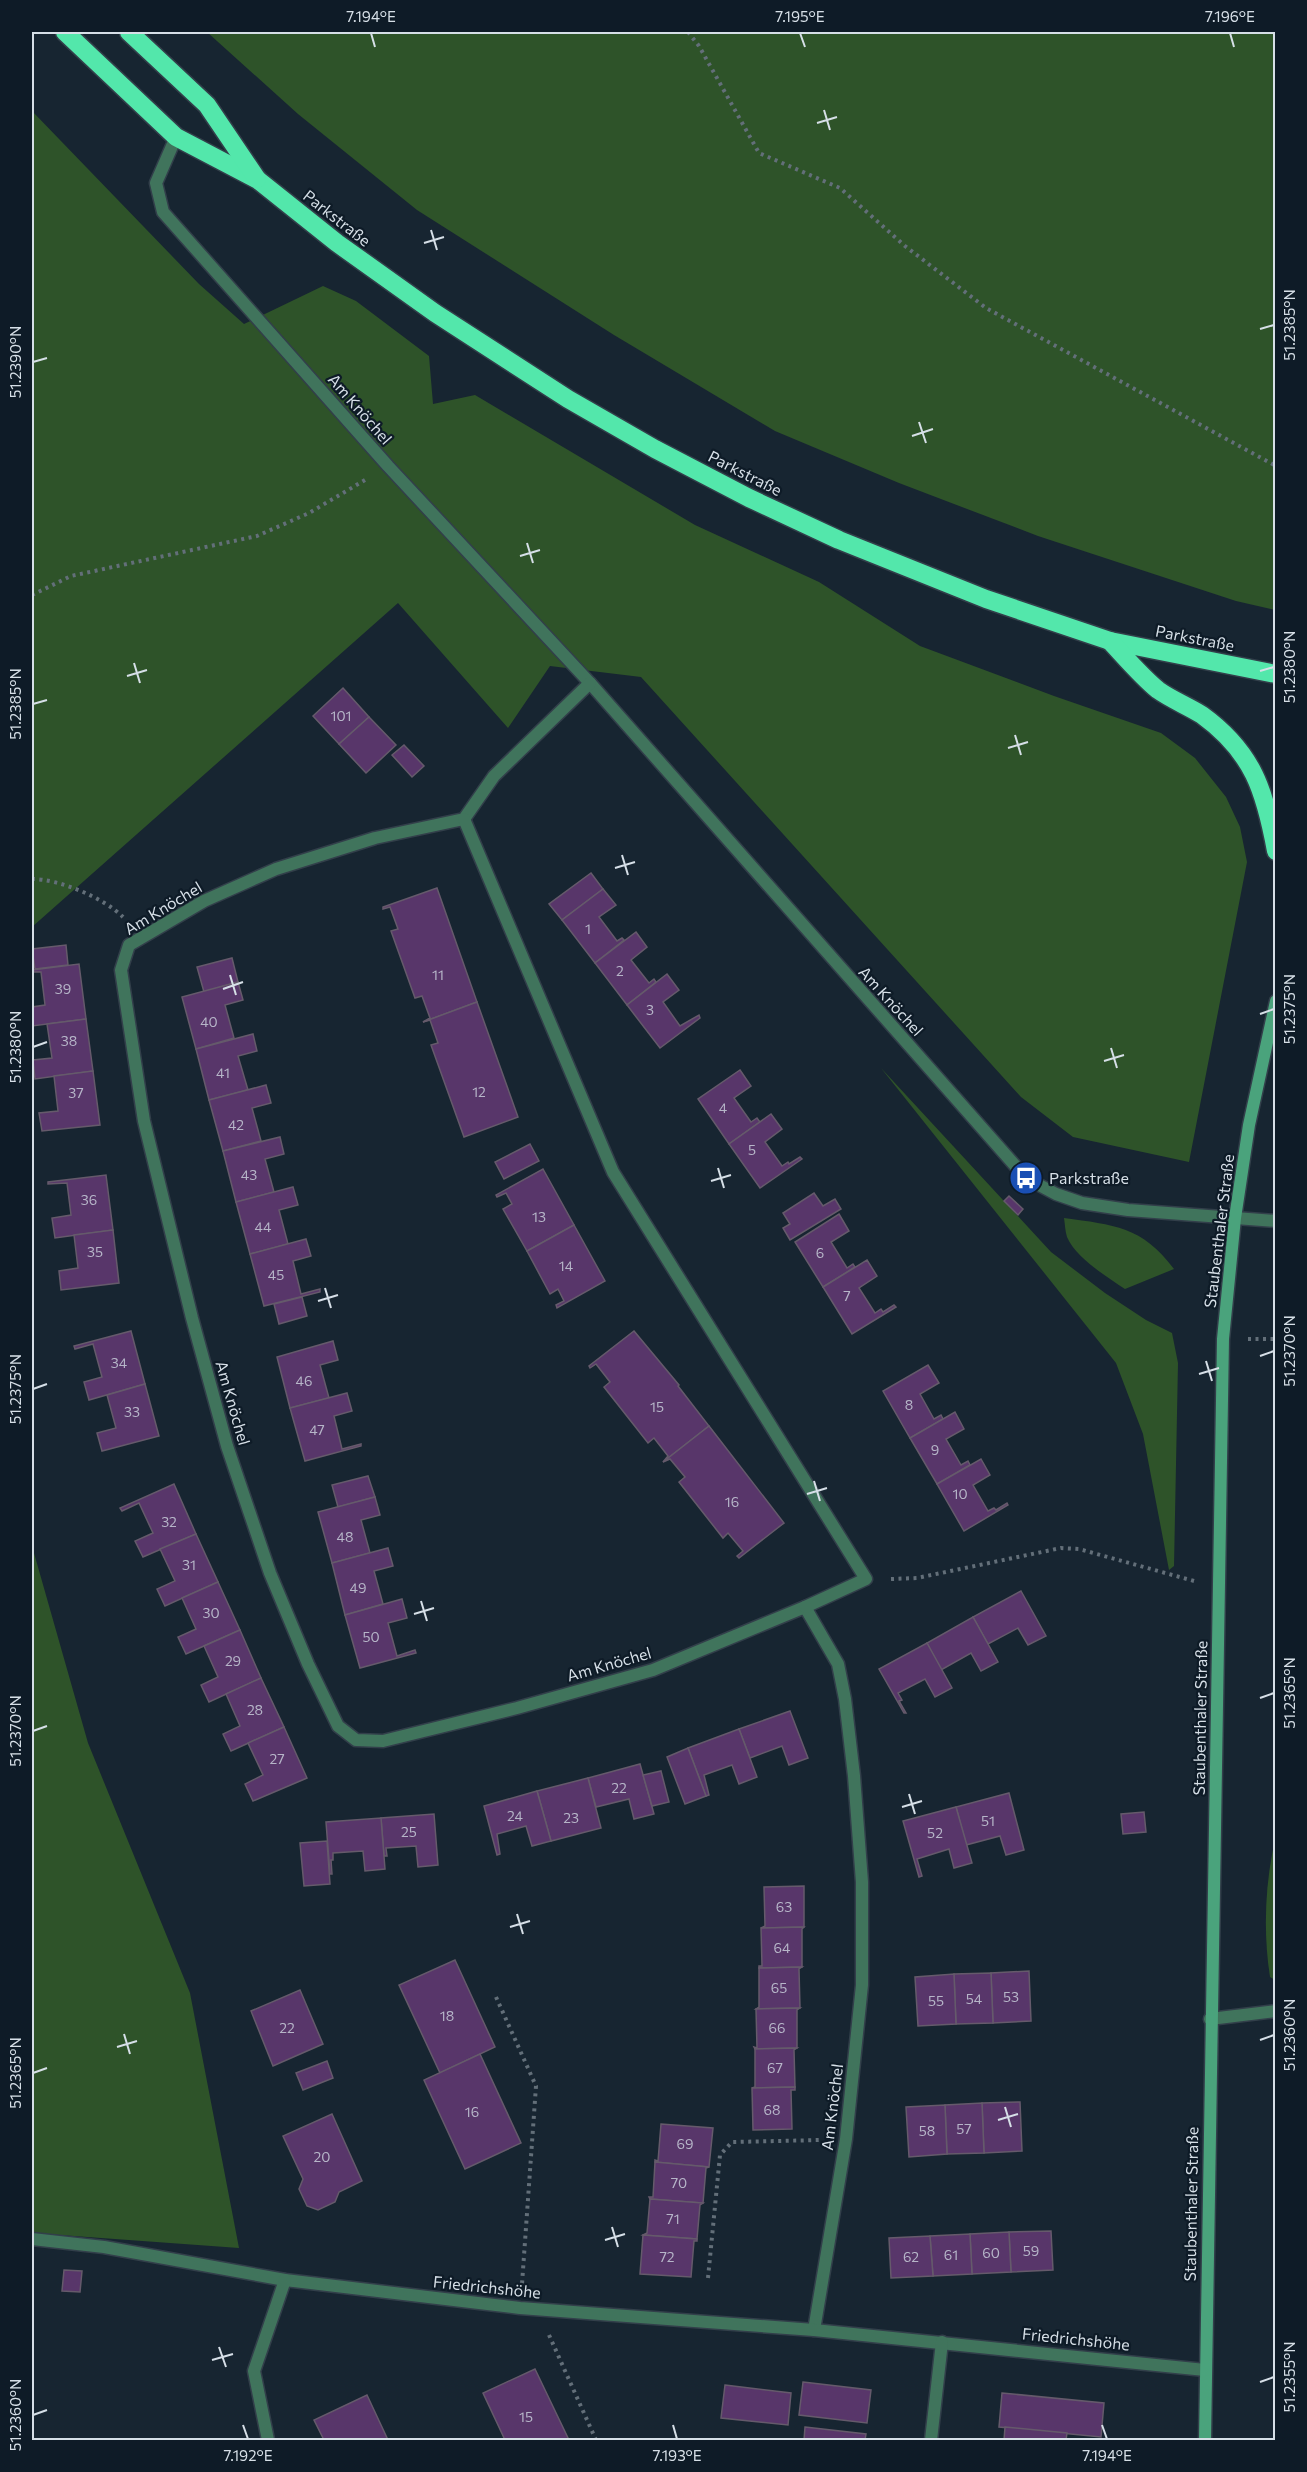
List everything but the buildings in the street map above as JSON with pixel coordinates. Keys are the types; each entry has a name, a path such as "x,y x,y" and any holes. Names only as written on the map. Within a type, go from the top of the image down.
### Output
{"highway":[{"path":"65,32 177,137 258,180"},
{"path":"129,32 207,105 258,180"},
{"name":"Parkstraße","path":"258,180 369,267 472,338 568,399 749,498 839,540 986,598 1110,641 1275,674"},
{"path":"1110,641 1159,690 1203,717 1223,732 1239,750 1258,779 1265,800 1275,851"}],"main road":[{"name":"Staubenthaler Straße","path":"1205,2440 1210,2019 1223,1339 1235,1218 1249,1125 1275,1001"}],"street":[{"name":"Am Knöchel","path":"177,137 156,183 163,212 388,466 590,683 1026,1178 1056,1194 1082,1203 1128,1210 1275,1221"},
{"path":"590,683 494,776 464,819 613,1172 866,1579"},
{"name":"Am Knöchel","path":"464,819 375,838 266,873 204,901 129,945 121,970 144,1121 227,1446 270,1572 308,1664 338,1726 356,1740 383,1740 517,1708 653,1670 806,1607 866,1579"},
{"name":"Am Knöchel","path":"806,1607 838,1664 845,1699 862,1882 862,1985 846,2139 814,2330"},
{"path":"1210,2019 1275,2011"},
{"name":"Friedrichshöhe","path":"32,2239 104,2247 285,2280 537,2310 814,2330 1205,2370"},
{"path":"268,2440 254,2371 285,2280"},
{"path":"931,2440 942,2342"}],"path":[{"path":"688,32 699,46 759,153 840,188 905,246 986,308 1275,466"},
{"path":"32,595 70,576 257,536 309,513 353,487"},
{"path":"32,879 43,879 69,886 125,919"},
{"path":"866,1579 917,1578 1061,1548 1079,1549 1220,1588"},
{"path":"496,1997 536,2086 520,2308"},
{"path":"708,2278 720,2155 732,2142 846,2139"},
{"path":"537,2310 596,2440"}],"green space":[{"path":"207,32 1275,32 1275,610 1236,601 1038,536 899,483 775,431 614,335 417,210 298,114"},
{"path":"32,111 199,284 244,324 323,286 356,301 429,356 433,404 475,395 695,525 819,582 920,646 1161,733 1195,758 1226,797 1240,827 1247,862 1189,1162 1073,1137 1021,1097 641,677 550,666 508,728 398,603 32,927"},
{"path":"881,1068 1051,1252 1105,1293 1146,1320 1172,1333 1178,1363 1174,1566 1169,1570 1143,1434 1116,1363"},
{"path":"1064,1218 1126,1230 1150,1244 1174,1269 1125,1289 1077,1252 1067,1237"},
{"path":"32,1546 88,1743 190,1993 239,2248 32,2233"},
{"path":"1275,1840 1275,1980 1270,1977 1266,1925 1267,1891"}],"place":[{"name":"Parkstraße","path":"1026,1178"}]}
